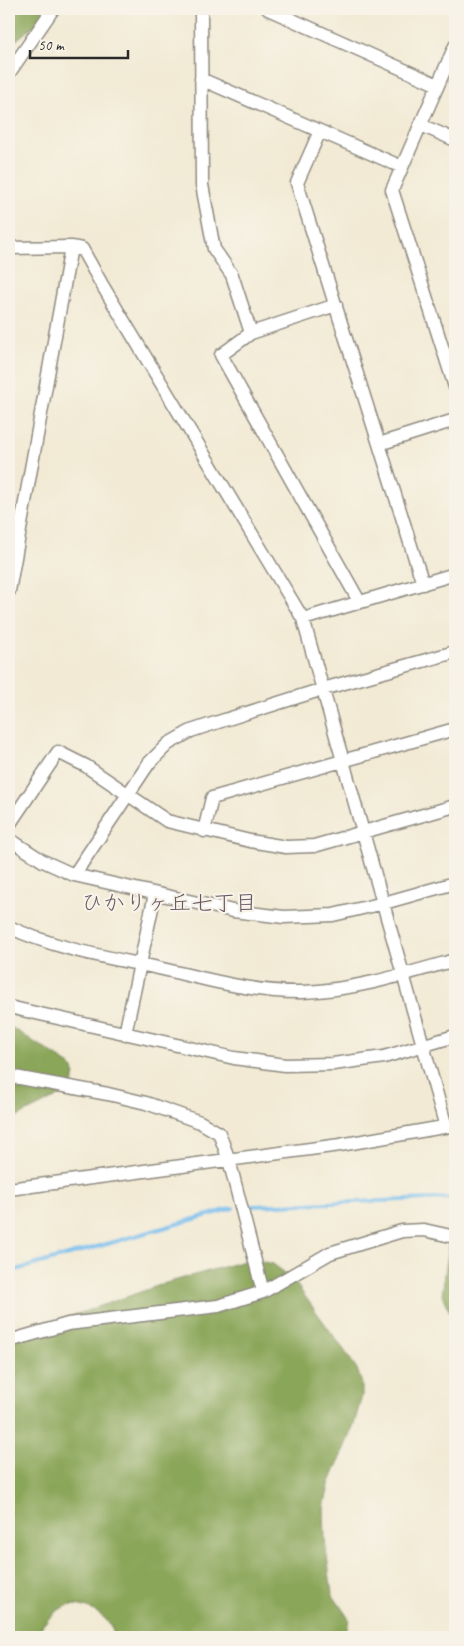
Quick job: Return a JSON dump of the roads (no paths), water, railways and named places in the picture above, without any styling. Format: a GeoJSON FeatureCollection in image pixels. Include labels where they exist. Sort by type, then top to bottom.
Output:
{"type":"FeatureCollection","features":[{"type":"Feature","properties":{"kind":"street"},"geometry":{"type":"LineString","coordinates":[[9,74],[53,9]]}},
{"type":"Feature","properties":{"kind":"street"},"geometry":{"type":"LineString","coordinates":[[201,9],[202,185],[214,249],[232,275],[250,333]]}},
{"type":"Feature","properties":{"kind":"street"},"geometry":{"type":"LineString","coordinates":[[268,9],[438,85]]}},
{"type":"Feature","properties":{"kind":"street"},"geometry":{"type":"LineString","coordinates":[[455,46],[392,190],[455,384]]}},
{"type":"Feature","properties":{"kind":"street"},"geometry":{"type":"LineString","coordinates":[[201,79],[402,167]]}},
{"type":"Feature","properties":{"kind":"street"},"geometry":{"type":"LineString","coordinates":[[421,125],[455,140]]}},
{"type":"Feature","properties":{"kind":"street"},"geometry":{"type":"LineString","coordinates":[[320,131],[297,183],[423,584]]}},
{"type":"Feature","properties":{"kind":"street"},"geometry":{"type":"LineString","coordinates":[[9,248],[72,247],[82,249],[303,619],[403,974],[451,1126],[340,1145],[9,1189]]}},
{"type":"Feature","properties":{"kind":"street"},"geometry":{"type":"LineString","coordinates":[[9,591],[72,247]]}},
{"type":"Feature","properties":{"kind":"street"},"geometry":{"type":"LineString","coordinates":[[336,306],[250,333],[221,355],[359,601]]}},
{"type":"Feature","properties":{"kind":"street"},"geometry":{"type":"LineString","coordinates":[[379,444],[455,420]]}},
{"type":"Feature","properties":{"kind":"street"},"geometry":{"type":"LineString","coordinates":[[303,619],[455,574]]}},
{"type":"Feature","properties":{"kind":"street"},"geometry":{"type":"LineString","coordinates":[[74,875],[149,763],[168,744],[191,731],[323,689],[455,652]]}},
{"type":"Feature","properties":{"kind":"street"},"geometry":{"type":"LineString","coordinates":[[204,831],[212,798],[455,729]]}},
{"type":"Feature","properties":{"kind":"street"},"geometry":{"type":"LineString","coordinates":[[9,825],[58,752],[86,766],[167,821],[204,831],[286,847],[314,846],[455,806]]}},
{"type":"Feature","properties":{"kind":"street"},"geometry":{"type":"LineString","coordinates":[[9,838],[42,861],[74,875],[233,911],[284,917],[333,915],[455,884]]}},
{"type":"Feature","properties":{"kind":"street"},"geometry":{"type":"LineString","coordinates":[[124,1034],[155,894]]}},
{"type":"Feature","properties":{"kind":"street"},"geometry":{"type":"LineString","coordinates":[[9,927],[30,937],[62,947],[253,989],[303,992],[342,988],[455,960]]}},
{"type":"Feature","properties":{"kind":"street"},"geometry":{"type":"LineString","coordinates":[[9,1007],[234,1058],[285,1065],[333,1064],[384,1057],[455,1036]]}},
{"type":"Feature","properties":{"kind":"street"},"geometry":{"type":"LineString","coordinates":[[9,1076],[108,1094],[174,1111],[200,1122],[219,1133],[229,1160],[263,1292]]}},
{"type":"Feature","properties":{"kind":"street"},"geometry":{"type":"LineString","coordinates":[[9,1341],[68,1324],[218,1306],[263,1292],[330,1254],[402,1230],[424,1230],[455,1237]]}},
{"type":"Feature","properties":{"kind":"waterway"},"geometry":{"type":"LineString","coordinates":[[252,1206],[455,1198]]}},
{"type":"Feature","properties":{"kind":"waterway"},"geometry":{"type":"LineString","coordinates":[[9,1272],[233,1208]]}},
{"type":"Feature","properties":{"kind":"district","name":"ひかりヶ丘七丁目"},"geometry":{"type":"Point","coordinates":[169,902]}}]}
